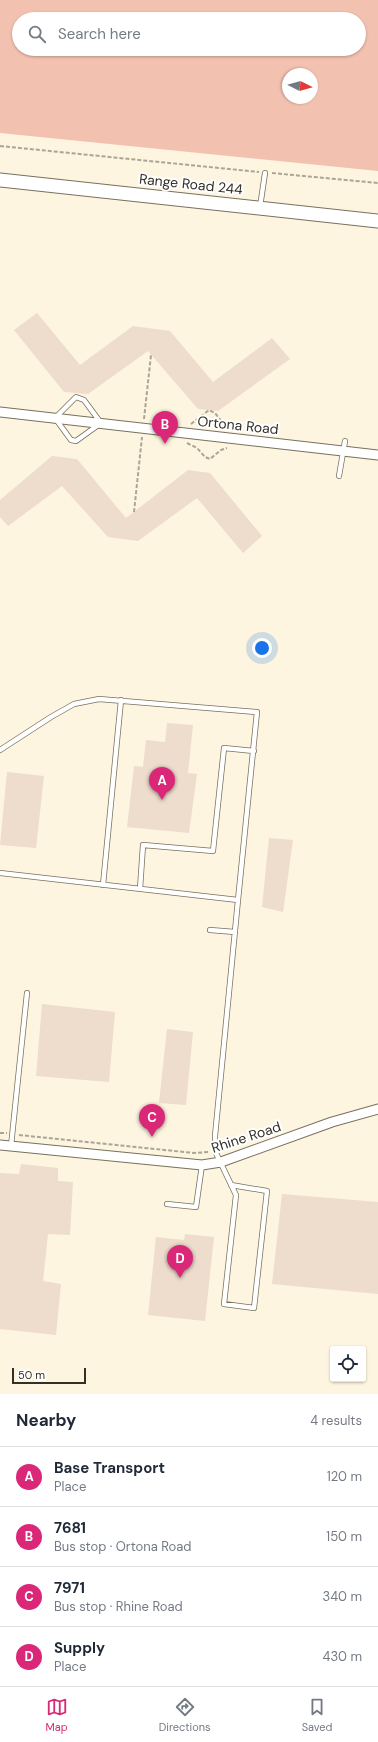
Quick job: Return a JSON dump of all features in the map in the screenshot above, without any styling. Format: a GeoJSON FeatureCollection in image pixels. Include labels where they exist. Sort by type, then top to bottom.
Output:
{"type":"FeatureCollection","features":[{"type":"Feature","properties":{"kind":"street","name":"Range Road 244"},"geometry":{"type":"LineString","coordinates":[[0,180],[378,221]]}},
{"type":"Feature","properties":{"kind":"street","name":"Ortona Road"},"geometry":{"type":"LineString","coordinates":[[0,412],[378,455]]}},
{"type":"Feature","properties":{"kind":"street","name":"Rhine Road"},"geometry":{"type":"LineString","coordinates":[[0,1145],[202,1165],[221,1162],[332,1122],[378,1108]]}},
{"type":"Feature","properties":{"kind":"lane"},"geometry":{"type":"LineString","coordinates":[[260,208],[264,173]]}},
{"type":"Feature","properties":{"kind":"lane"},"geometry":{"type":"LineString","coordinates":[[76,397],[80,397],[101,423],[76,441],[71,440],[56,418],[76,397]]}},
{"type":"Feature","properties":{"kind":"lane"},"geometry":{"type":"LineString","coordinates":[[340,476],[342,451],[345,441]]}},
{"type":"Feature","properties":{"kind":"lane"},"geometry":{"type":"LineString","coordinates":[[0,750],[51,716],[74,704],[98,699],[257,712],[234,932],[215,1136],[215,1151],[221,1162],[231,1185],[236,1195],[224,1304],[254,1308],[267,1191],[231,1185]]}},
{"type":"Feature","properties":{"kind":"lane"},"geometry":{"type":"LineString","coordinates":[[103,885],[121,700]]}},
{"type":"Feature","properties":{"kind":"lane"},"geometry":{"type":"LineString","coordinates":[[140,889],[143,845],[213,851],[224,748],[254,751]]}},
{"type":"Feature","properties":{"kind":"lane"},"geometry":{"type":"LineString","coordinates":[[0,873],[238,900]]}},
{"type":"Feature","properties":{"kind":"lane"},"geometry":{"type":"LineString","coordinates":[[210,930],[234,932]]}},
{"type":"Feature","properties":{"kind":"lane"},"geometry":{"type":"LineString","coordinates":[[12,1146],[27,992]]}},
{"type":"Feature","properties":{"kind":"lane"},"geometry":{"type":"LineString","coordinates":[[167,1204],[196,1207],[202,1165]]}},
{"type":"Feature","properties":{"kind":"path"},"geometry":{"type":"LineString","coordinates":[[0,146],[378,183]]}},
{"type":"Feature","properties":{"kind":"path"},"geometry":{"type":"LineString","coordinates":[[190,424],[209,410],[215,413],[226,427],[234,428]]}},
{"type":"Feature","properties":{"kind":"path"},"geometry":{"type":"LineString","coordinates":[[144,420],[152,420]]}},
{"type":"Feature","properties":{"kind":"path"},"geometry":{"type":"LineString","coordinates":[[134,512],[142,436]]}},
{"type":"Feature","properties":{"kind":"path"},"geometry":{"type":"LineString","coordinates":[[0,1133],[194,1153],[215,1151],[242,1144]]}},
{"type":"Feature","properties":{"kind":"shaded area"},"geometry":{"type":"Polygon","coordinates":[[[0,0],[378,0],[378,171],[0,133],[0,0]]]}},
{"type":"Feature","properties":{"kind":"building"},"geometry":{"type":"Polygon","coordinates":[[[37,313],[80,365],[133,326],[170,331],[213,382],[272,338],[290,359],[218,411],[198,409],[148,351],[88,394],[64,392],[14,330],[37,313]]]}},
{"type":"Feature","properties":{"kind":"building"},"geometry":{"type":"Polygon","coordinates":[[[52,456],[77,459],[126,518],[188,470],[210,473],[262,536],[243,553],[197,498],[138,541],[108,537],[62,486],[8,526],[0,517],[0,500],[52,456]]]}},
{"type":"Feature","properties":{"kind":"building"},"geometry":{"type":"Polygon","coordinates":[[[167,723],[193,725],[188,773],[197,774],[189,833],[127,827],[134,766],[143,767],[146,740],[165,742],[167,723]]]}},
{"type":"Feature","properties":{"kind":"building"},"geometry":{"type":"Polygon","coordinates":[[[7,772],[44,776],[36,848],[0,845],[7,772]]]}},
{"type":"Feature","properties":{"kind":"building"},"geometry":{"type":"Polygon","coordinates":[[[269,838],[293,840],[283,912],[262,907],[269,838]]]}},
{"type":"Feature","properties":{"kind":"building"},"geometry":{"type":"Polygon","coordinates":[[[42,1004],[115,1012],[109,1082],[36,1076],[42,1004]]]}},
{"type":"Feature","properties":{"kind":"building"},"geometry":{"type":"Polygon","coordinates":[[[167,1029],[193,1032],[186,1105],[159,1103],[167,1029]]]}},
{"type":"Feature","properties":{"kind":"building"},"geometry":{"type":"Polygon","coordinates":[[[21,1164],[58,1168],[58,1181],[73,1182],[70,1235],[48,1234],[43,1281],[61,1284],[56,1335],[0,1329],[0,1173],[19,1174],[21,1164]]]}},
{"type":"Feature","properties":{"kind":"building"},"geometry":{"type":"Polygon","coordinates":[[[282,1194],[378,1202],[378,1294],[272,1284],[282,1194]]]}},
{"type":"Feature","properties":{"kind":"building"},"geometry":{"type":"Polygon","coordinates":[[[185,1234],[214,1237],[205,1321],[148,1315],[156,1237],[184,1240],[185,1234]]]}},
{"type":"Feature","properties":{"kind":"place","name":"7681"},"geometry":{"type":"Point","coordinates":[165,444]}},
{"type":"Feature","properties":{"kind":"place","name":"Base Transport"},"geometry":{"type":"Point","coordinates":[162,800]}},
{"type":"Feature","properties":{"kind":"place","name":"7971"},"geometry":{"type":"Point","coordinates":[152,1137]}},
{"type":"Feature","properties":{"kind":"place","name":"Supply"},"geometry":{"type":"Point","coordinates":[180,1278]}}]}
